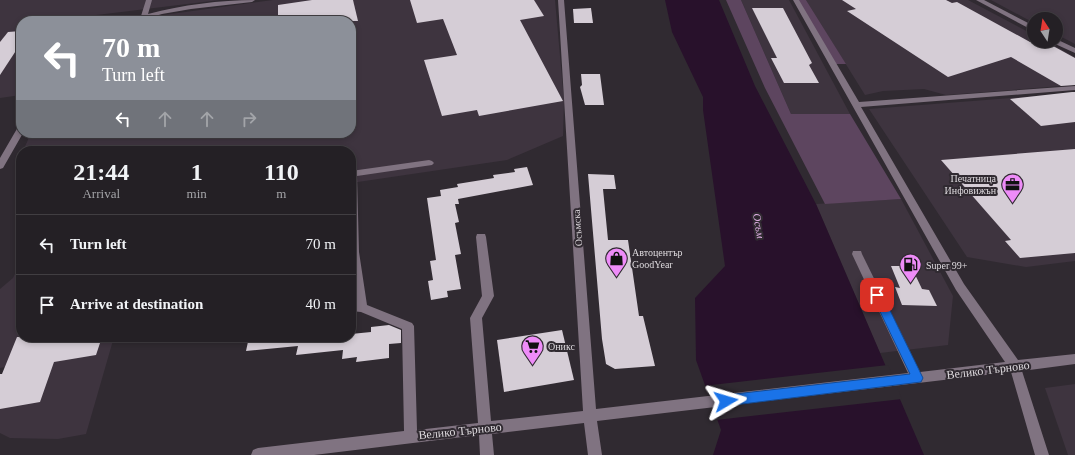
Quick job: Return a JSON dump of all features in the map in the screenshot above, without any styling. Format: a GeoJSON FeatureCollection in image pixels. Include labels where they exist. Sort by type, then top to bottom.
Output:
{"type":"FeatureCollection","features":[{"type":"Feature","properties":{"kind":"street"},"geometry":{"type":"LineString","coordinates":[[149,0],[144,16],[175,10],[252,0]]}},
{"type":"Feature","properties":{"kind":"street","name":"Осъмска"},"geometry":{"type":"LineString","coordinates":[[561,0],[590,416],[595,455]]}},
{"type":"Feature","properties":{"kind":"street"},"geometry":{"type":"LineString","coordinates":[[796,0],[858,105],[960,287],[1015,366],[1042,455]]}},
{"type":"Feature","properties":{"kind":"street"},"geometry":{"type":"LineString","coordinates":[[979,0],[1027,25]]}},
{"type":"Feature","properties":{"kind":"street"},"geometry":{"type":"LineString","coordinates":[[1063,45],[1075,51]]}},
{"type":"Feature","properties":{"kind":"street"},"geometry":{"type":"LineString","coordinates":[[858,105],[1075,88]]}},
{"type":"Feature","properties":{"kind":"street"},"geometry":{"type":"LineString","coordinates":[[0,166],[16,138]]}},
{"type":"Feature","properties":{"kind":"street"},"geometry":{"type":"LineString","coordinates":[[356,173],[429,163]]}},
{"type":"Feature","properties":{"kind":"street"},"geometry":{"type":"LineString","coordinates":[[481,237],[488,296],[476,318],[487,455]]}},
{"type":"Feature","properties":{"kind":"street"},"geometry":{"type":"LineString","coordinates":[[857,254],[917,378]]}},
{"type":"Feature","properties":{"kind":"street"},"geometry":{"type":"LineString","coordinates":[[356,307],[408,326],[411,436]]}},
{"type":"Feature","properties":{"kind":"street","name":"Велико Търново"},"geometry":{"type":"LineString","coordinates":[[258,455],[318,451],[411,436],[663,408],[1075,359]]}},
{"type":"Feature","properties":{"kind":"shaded area"},"geometry":{"type":"Polygon","coordinates":[[[0,0],[220,0],[88,16],[16,16],[16,96],[0,98],[0,0]]]}},
{"type":"Feature","properties":{"kind":"shaded area"},"geometry":{"type":"Polygon","coordinates":[[[273,0],[555,0],[564,101],[563,136],[507,160],[356,182],[356,146],[25,146],[29,138],[356,138],[356,16],[156,16],[273,0]]]}},
{"type":"Feature","properties":{"kind":"shaded area"},"geometry":{"type":"Polygon","coordinates":[[[726,0],[741,0],[791,114],[850,114],[901,199],[825,204],[765,88],[726,0]]]}},
{"type":"Feature","properties":{"kind":"shaded area"},"geometry":{"type":"Polygon","coordinates":[[[741,0],[789,0],[850,114],[791,114],[741,0]]]}},
{"type":"Feature","properties":{"kind":"shaded area"},"geometry":{"type":"Polygon","coordinates":[[[796,0],[806,0],[846,64],[833,64],[796,0]]]}},
{"type":"Feature","properties":{"kind":"shaded area"},"geometry":{"type":"Polygon","coordinates":[[[806,0],[968,0],[1027,31],[1027,48],[1059,48],[1075,57],[1075,85],[946,95],[924,89],[883,91],[865,95],[806,0]]]}},
{"type":"Feature","properties":{"kind":"shaded area"},"geometry":{"type":"Polygon","coordinates":[[[991,0],[1075,0],[1075,44],[1063,38],[1063,12],[1027,12],[1027,19],[991,0]]]}},
{"type":"Feature","properties":{"kind":"shaded area"},"geometry":{"type":"Polygon","coordinates":[[[1075,93],[1075,261],[1026,267],[967,257],[869,109],[1075,93]]]}},
{"type":"Feature","properties":{"kind":"shaded area"},"geometry":{"type":"Polygon","coordinates":[[[901,199],[953,296],[948,345],[880,353],[816,204],[901,199]]]}},
{"type":"Feature","properties":{"kind":"shaded area"},"geometry":{"type":"Polygon","coordinates":[[[16,272],[16,342],[113,342],[86,434],[58,439],[10,438],[0,433],[0,378],[5,367],[0,368],[0,289],[13,278],[16,272]]]}},
{"type":"Feature","properties":{"kind":"shaded area"},"geometry":{"type":"Polygon","coordinates":[[[1075,384],[1075,455],[1068,455],[1045,388],[1075,384]]]}},
{"type":"Feature","properties":{"kind":"water","name":"Осъм"},"geometry":{"type":"Polygon","coordinates":[[[665,0],[719,0],[755,86],[816,204],[924,455],[713,455],[721,430],[696,360],[695,298],[725,266],[703,110],[703,97],[672,32],[665,0]]]}},
{"type":"Feature","properties":{"kind":"pier"},"geometry":{"type":"Polygon","coordinates":[[[888,365],[902,399],[716,420],[703,386],[888,365]]]}},
{"type":"Feature","properties":{"kind":"building"},"geometry":{"type":"Polygon","coordinates":[[[312,0],[353,0],[358,21],[356,21],[356,16],[278,16],[278,5],[312,0]]]}},
{"type":"Feature","properties":{"kind":"building"},"geometry":{"type":"Polygon","coordinates":[[[410,0],[534,0],[544,16],[520,20],[563,101],[479,116],[477,110],[442,116],[424,60],[457,55],[443,19],[417,23],[410,0]]]}},
{"type":"Feature","properties":{"kind":"building"},"geometry":{"type":"Polygon","coordinates":[[[842,0],[946,0],[952,3],[957,2],[1027,40],[1027,48],[1057,48],[1075,58],[1075,85],[1061,86],[1011,57],[948,77],[847,11],[856,9],[842,0]]]}},
{"type":"Feature","properties":{"kind":"building"},"geometry":{"type":"Polygon","coordinates":[[[591,8],[593,23],[574,23],[573,9],[591,8]]]}},
{"type":"Feature","properties":{"kind":"building"},"geometry":{"type":"Polygon","coordinates":[[[752,8],[783,8],[812,63],[809,65],[819,83],[784,83],[771,58],[777,58],[752,8]]]}},
{"type":"Feature","properties":{"kind":"building"},"geometry":{"type":"Polygon","coordinates":[[[16,31],[16,51],[0,75],[0,42],[8,32],[16,31]]]}},
{"type":"Feature","properties":{"kind":"building"},"geometry":{"type":"Polygon","coordinates":[[[581,74],[600,74],[604,105],[585,105],[580,87],[582,85],[581,74]]]}},
{"type":"Feature","properties":{"kind":"building"},"geometry":{"type":"Polygon","coordinates":[[[1075,92],[1075,122],[1041,126],[1010,99],[1075,92]]]}},
{"type":"Feature","properties":{"kind":"building"},"geometry":{"type":"Polygon","coordinates":[[[1075,149],[1075,253],[1020,258],[1005,241],[1011,240],[941,160],[1075,149]]]}},
{"type":"Feature","properties":{"kind":"building"},"geometry":{"type":"Polygon","coordinates":[[[527,167],[533,185],[458,199],[459,204],[455,204],[459,222],[455,223],[461,254],[455,255],[461,289],[447,291],[448,297],[431,300],[428,281],[433,280],[430,261],[436,260],[427,198],[441,196],[440,190],[458,187],[457,184],[494,178],[493,175],[515,172],[514,169],[527,167]]]}},
{"type":"Feature","properties":{"kind":"building"},"geometry":{"type":"Polygon","coordinates":[[[588,174],[614,175],[616,189],[603,189],[608,240],[628,240],[639,316],[643,316],[655,366],[615,369],[606,364],[602,339],[588,174]]]}},
{"type":"Feature","properties":{"kind":"building"},"geometry":{"type":"Polygon","coordinates":[[[891,266],[911,266],[922,289],[929,290],[937,306],[902,305],[895,287],[900,288],[891,266]]]}},
{"type":"Feature","properties":{"kind":"building"},"geometry":{"type":"Polygon","coordinates":[[[389,325],[401,330],[401,343],[389,344],[389,358],[356,362],[357,357],[342,359],[343,350],[296,355],[298,346],[246,351],[248,342],[356,342],[356,334],[371,332],[371,327],[389,325]]]}},
{"type":"Feature","properties":{"kind":"building"},"geometry":{"type":"Polygon","coordinates":[[[562,330],[574,380],[504,392],[497,340],[562,330]]]}},
{"type":"Feature","properties":{"kind":"building"},"geometry":{"type":"Polygon","coordinates":[[[16,339],[16,342],[100,342],[96,355],[54,362],[40,402],[0,409],[0,374],[2,374],[16,339]]]}},
{"type":"Feature","properties":{"kind":"place","name":"Печатница Инфовижън"},"geometry":{"type":"Point","coordinates":[1012,204]}},
{"type":"Feature","properties":{"kind":"place","name":"Автоцентър GoodYear"},"geometry":{"type":"Point","coordinates":[616,278]}},
{"type":"Feature","properties":{"kind":"place","name":"Super 99+"},"geometry":{"type":"Point","coordinates":[910,284]}},
{"type":"Feature","properties":{"kind":"place","name":"Оникс"},"geometry":{"type":"Point","coordinates":[533,366]}},
{"type":"Feature","properties":{"kind":"route"},"geometry":{"type":"LineString","coordinates":[[726,401],[917,378],[877,295]]}}]}
